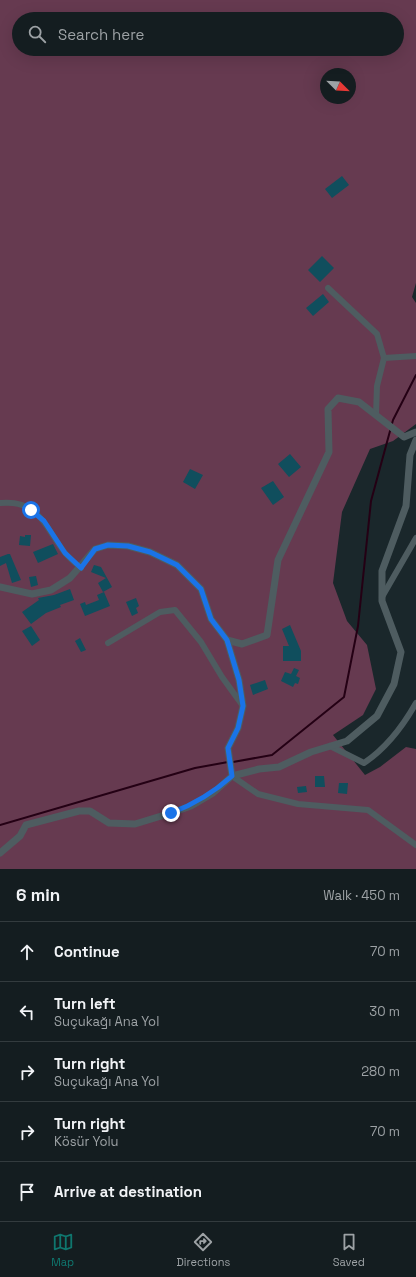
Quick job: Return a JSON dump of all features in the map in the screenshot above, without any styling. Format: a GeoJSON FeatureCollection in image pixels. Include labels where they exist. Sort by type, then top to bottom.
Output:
{"type":"FeatureCollection","features":[{"type":"Feature","properties":{"kind":"street"},"geometry":{"type":"LineString","coordinates":[[328,288],[377,334],[384,358],[377,386],[376,415]]}},
{"type":"Feature","properties":{"kind":"street"},"geometry":{"type":"LineString","coordinates":[[384,358],[416,356]]}},
{"type":"Feature","properties":{"kind":"street"},"geometry":{"type":"LineString","coordinates":[[227,640],[242,644],[267,635],[278,560],[329,452],[328,409],[338,398],[359,402],[404,437],[416,432]]}},
{"type":"Feature","properties":{"kind":"street"},"geometry":{"type":"LineString","coordinates":[[0,854],[20,836],[26,825],[79,811],[90,811],[109,823],[135,824],[191,806],[212,793],[232,776],[259,769],[279,767],[311,752],[347,741],[377,716],[394,684],[401,652],[382,597],[382,571],[406,506],[410,455],[416,440]]}},
{"type":"Feature","properties":{"kind":"street"},"geometry":{"type":"LineString","coordinates":[[0,503],[11,502],[20,504],[44,521],[65,553],[81,568]]}},
{"type":"Feature","properties":{"kind":"street"},"geometry":{"type":"LineString","coordinates":[[382,597],[416,538]]}},
{"type":"Feature","properties":{"kind":"street"},"geometry":{"type":"LineString","coordinates":[[0,587],[32,594],[51,590],[70,578],[81,568],[95,549],[108,545],[128,546],[150,552],[177,565],[201,589],[211,619],[227,640],[239,680],[243,706],[238,728],[228,748],[232,776],[258,794],[298,804],[368,810],[416,845]]}},
{"type":"Feature","properties":{"kind":"street"},"geometry":{"type":"LineString","coordinates":[[108,643],[160,612],[176,610],[201,642],[222,677],[243,706]]}},
{"type":"Feature","properties":{"kind":"street"},"geometry":{"type":"LineString","coordinates":[[330,746],[364,763],[378,753],[411,712],[416,703]]}},
{"type":"Feature","properties":{"kind":"shaded area"},"geometry":{"type":"Polygon","coordinates":[[[0,0],[416,0],[416,283],[412,297],[416,303],[416,424],[393,441],[370,449],[342,512],[333,583],[347,621],[367,645],[376,689],[363,715],[333,735],[365,775],[380,767],[406,747],[416,749],[416,869],[0,869],[0,0]]]}},
{"type":"Feature","properties":{"kind":"building"},"geometry":{"type":"Polygon","coordinates":[[[342,176],[349,185],[332,198],[325,189],[342,176]]]}},
{"type":"Feature","properties":{"kind":"building"},"geometry":{"type":"Polygon","coordinates":[[[322,256],[334,268],[320,282],[308,270],[322,256]]]}},
{"type":"Feature","properties":{"kind":"building"},"geometry":{"type":"Polygon","coordinates":[[[323,294],[329,302],[313,316],[306,308],[323,294]]]}},
{"type":"Feature","properties":{"kind":"building"},"geometry":{"type":"Polygon","coordinates":[[[290,454],[301,467],[289,477],[278,464],[290,454]]]}},
{"type":"Feature","properties":{"kind":"building"},"geometry":{"type":"Polygon","coordinates":[[[190,469],[203,475],[195,489],[183,482],[190,469]]]}},
{"type":"Feature","properties":{"kind":"building"},"geometry":{"type":"Polygon","coordinates":[[[273,481],[284,497],[273,505],[261,488],[273,481]]]}},
{"type":"Feature","properties":{"kind":"building"},"geometry":{"type":"Polygon","coordinates":[[[25,535],[31,535],[30,546],[19,545],[20,536],[25,537],[25,535]]]}},
{"type":"Feature","properties":{"kind":"building"},"geometry":{"type":"Polygon","coordinates":[[[53,544],[58,554],[38,563],[33,552],[53,544]]]}},
{"type":"Feature","properties":{"kind":"building"},"geometry":{"type":"Polygon","coordinates":[[[10,554],[21,580],[12,583],[6,563],[0,566],[0,557],[10,554]]]}},
{"type":"Feature","properties":{"kind":"building"},"geometry":{"type":"Polygon","coordinates":[[[94,565],[101,567],[112,587],[103,592],[98,583],[106,578],[91,572],[94,565]]]}},
{"type":"Feature","properties":{"kind":"building"},"geometry":{"type":"Polygon","coordinates":[[[36,576],[38,585],[31,587],[29,577],[36,576]]]}},
{"type":"Feature","properties":{"kind":"building"},"geometry":{"type":"Polygon","coordinates":[[[70,589],[74,600],[60,605],[61,607],[46,613],[31,624],[22,612],[39,600],[38,598],[54,595],[70,589]]]}},
{"type":"Feature","properties":{"kind":"building"},"geometry":{"type":"Polygon","coordinates":[[[104,592],[110,606],[85,616],[80,604],[85,602],[86,605],[99,600],[97,595],[104,592]]]}},
{"type":"Feature","properties":{"kind":"building"},"geometry":{"type":"Polygon","coordinates":[[[136,598],[139,606],[136,608],[138,613],[132,616],[126,602],[136,598]]]}},
{"type":"Feature","properties":{"kind":"building"},"geometry":{"type":"Polygon","coordinates":[[[290,625],[301,651],[301,661],[283,661],[283,646],[289,646],[282,629],[290,625]]]}},
{"type":"Feature","properties":{"kind":"building"},"geometry":{"type":"Polygon","coordinates":[[[31,626],[40,640],[32,646],[22,631],[31,626]]]}},
{"type":"Feature","properties":{"kind":"building"},"geometry":{"type":"Polygon","coordinates":[[[80,638],[86,650],[81,652],[75,641],[80,638]]]}},
{"type":"Feature","properties":{"kind":"building"},"geometry":{"type":"Polygon","coordinates":[[[294,668],[299,670],[296,676],[300,678],[298,684],[295,683],[293,687],[281,681],[285,672],[291,674],[294,668]]]}},
{"type":"Feature","properties":{"kind":"building"},"geometry":{"type":"Polygon","coordinates":[[[265,680],[268,689],[253,695],[250,685],[265,680]]]}},
{"type":"Feature","properties":{"kind":"building"},"geometry":{"type":"Polygon","coordinates":[[[315,776],[324,776],[325,787],[315,787],[315,776]]]}},
{"type":"Feature","properties":{"kind":"building"},"geometry":{"type":"Polygon","coordinates":[[[339,783],[348,783],[347,794],[338,793],[339,783]]]}},
{"type":"Feature","properties":{"kind":"building"},"geometry":{"type":"Polygon","coordinates":[[[306,786],[307,792],[298,793],[297,787],[306,786]]]}},
{"type":"Feature","properties":{"kind":"waterway"},"geometry":{"type":"LineString","coordinates":[[233,762],[272,755],[344,697],[358,626],[371,501],[393,420],[416,375]]}},
{"type":"Feature","properties":{"kind":"waterway"},"geometry":{"type":"LineString","coordinates":[[0,825],[195,768],[228,762]]}},
{"type":"Feature","properties":{"kind":"route"},"geometry":{"type":"LineString","coordinates":[[31,510],[44,521],[65,553],[81,568],[95,549],[108,545],[128,546],[150,552],[177,565],[201,589],[211,619],[227,640],[239,680],[243,706],[238,728],[228,748],[232,776],[212,793],[191,806],[171,813]]}}]}
